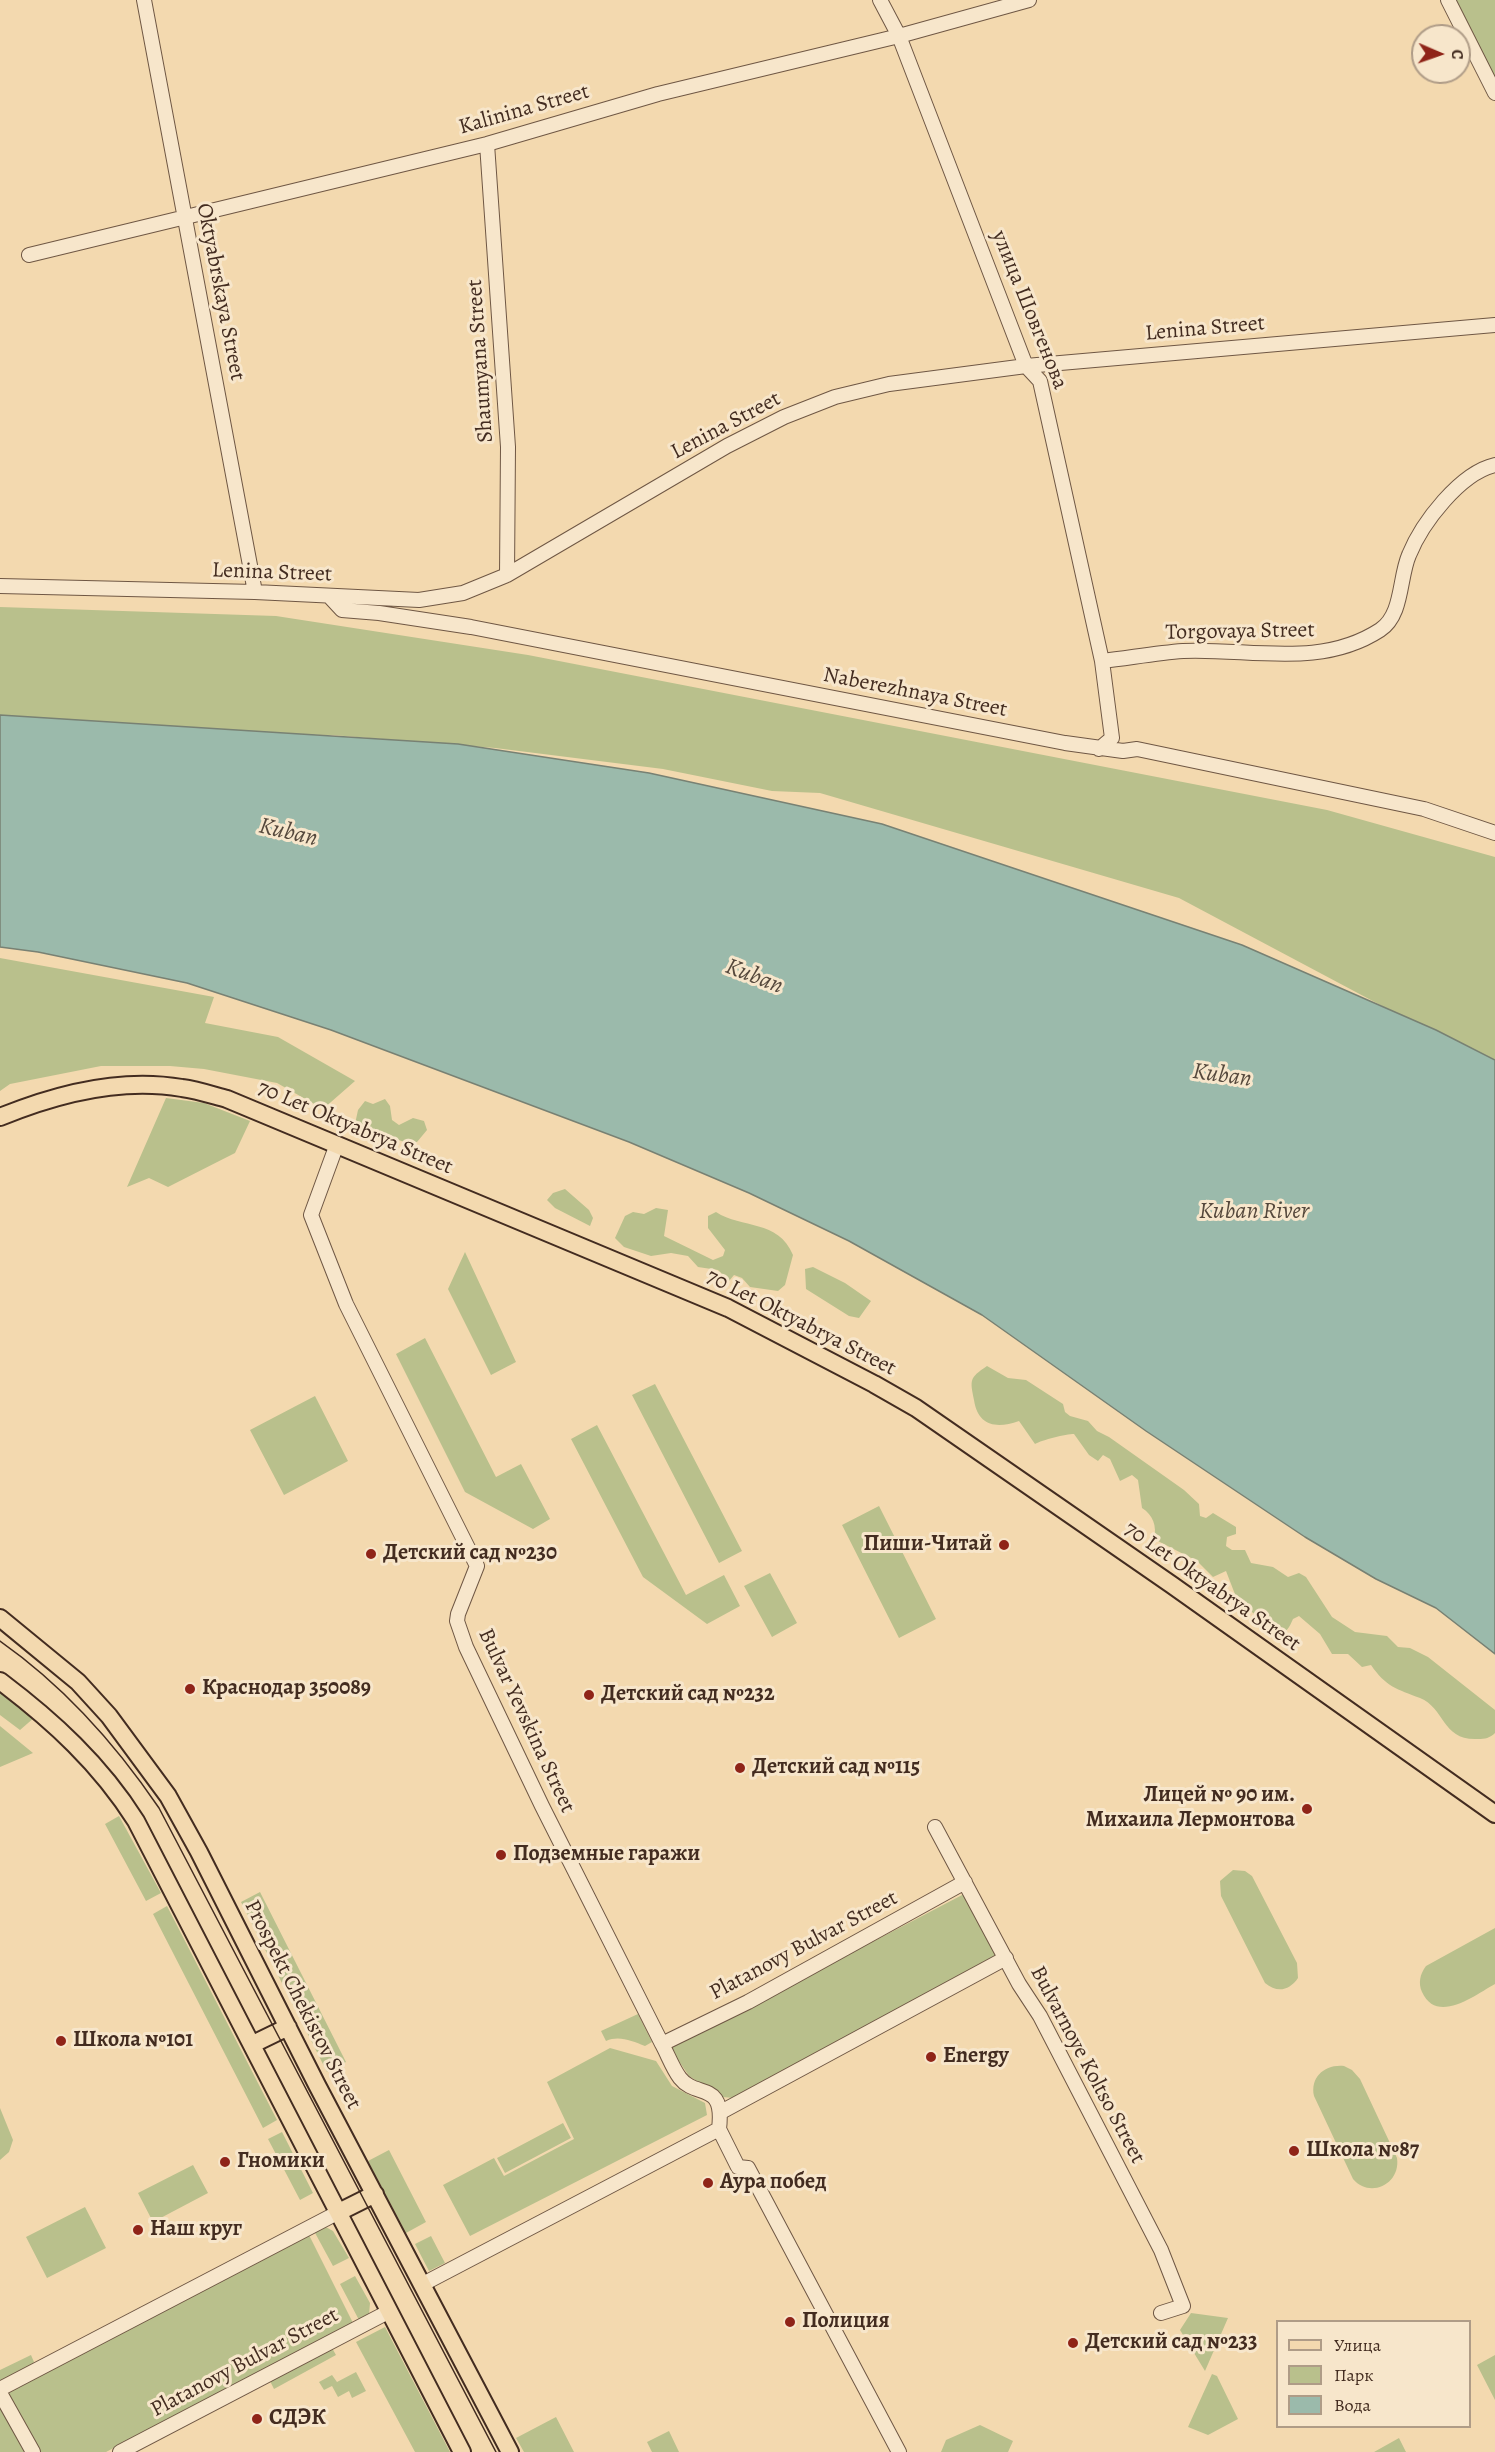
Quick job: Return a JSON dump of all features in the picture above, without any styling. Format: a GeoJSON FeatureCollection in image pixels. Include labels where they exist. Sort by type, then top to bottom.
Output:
{"type":"FeatureCollection","features":[{"type":"Feature","properties":{"kind":"main road","name":"70 Let Oktyabrya Street"},"geometry":{"type":"LineString","coordinates":[[0,1117],[75,1092],[107,1087],[182,1088],[227,1099],[728,1308],[811,1349],[916,1408],[1172,1585],[1495,1814]]}},
{"type":"Feature","properties":{"kind":"main road","name":"Prospekt Chekistov Street"},"geometry":{"type":"LineString","coordinates":[[0,1618],[78,1682],[109,1716],[143,1760],[182,1819],[510,2452]]}},
{"type":"Feature","properties":{"kind":"main road"},"geometry":{"type":"LineString","coordinates":[[0,1681],[46,1716],[68,1737],[124,1802],[253,2044],[388,2312],[462,2452]]}},
{"type":"Feature","properties":{"kind":"main road"},"geometry":{"type":"LineString","coordinates":[[253,2044],[288,2027]]}},
{"type":"Feature","properties":{"kind":"main road"},"geometry":{"type":"LineString","coordinates":[[339,2212],[375,2194]]}},
{"type":"Feature","properties":{"kind":"street","name":"Oktyabrskaya Street"},"geometry":{"type":"LineString","coordinates":[[144,0],[255,592]]}},
{"type":"Feature","properties":{"kind":"street","name":"улица Шовгенова"},"geometry":{"type":"LineString","coordinates":[[880,0],[899,36],[1026,366],[1040,381],[1102,661],[1112,738]]}},
{"type":"Feature","properties":{"kind":"street","name":"Kalinina Street"},"geometry":{"type":"LineString","coordinates":[[29,255],[486,144],[658,94],[899,36],[997,4],[1029,0]]}},
{"type":"Feature","properties":{"kind":"street"},"geometry":{"type":"LineString","coordinates":[[1448,0],[1495,93]]}},
{"type":"Feature","properties":{"kind":"street","name":"Shaumyana Street"},"geometry":{"type":"LineString","coordinates":[[486,144],[508,447],[507,575]]}},
{"type":"Feature","properties":{"kind":"street","name":"Lenina Street"},"geometry":{"type":"LineString","coordinates":[[0,586],[255,592],[419,600],[463,593],[507,575],[727,446],[784,417],[835,397],[889,384],[1026,366],[1495,325]]}},
{"type":"Feature","properties":{"kind":"street","name":"Torgovaya Street"},"geometry":{"type":"LineString","coordinates":[[1102,661],[1184,651],[1306,655],[1342,650],[1382,629],[1393,615],[1409,555],[1444,498],[1463,481],[1495,465]]}},
{"type":"Feature","properties":{"kind":"street","name":"Naberezhnaya Street"},"geometry":{"type":"LineString","coordinates":[[329,596],[342,610],[379,613],[471,627],[1099,749],[1123,751],[1137,749],[1424,809],[1495,833]]}},
{"type":"Feature","properties":{"kind":"street"},"geometry":{"type":"LineString","coordinates":[[1099,749],[1112,738],[1137,749]]}},
{"type":"Feature","properties":{"kind":"street","name":"Bulvar Yevskina Street"},"geometry":{"type":"LineString","coordinates":[[337,1144],[311,1215],[346,1304],[477,1566],[457,1621],[466,1647],[547,1816],[681,2080],[711,2093],[721,2112]]}},
{"type":"Feature","properties":{"kind":"street","name":"Bulvarnoye Koltso Street"},"geometry":{"type":"LineString","coordinates":[[935,1827],[1019,1984],[1040,2016],[1161,2250],[1183,2306],[1161,2313]]}},
{"type":"Feature","properties":{"kind":"street","name":"Platanovy Bulvar Street"},"geometry":{"type":"LineString","coordinates":[[662,2044],[748,2002],[965,1882]]}},
{"type":"Feature","properties":{"kind":"street"},"geometry":{"type":"LineString","coordinates":[[899,2452],[748,2168],[738,2167],[719,2129],[721,2112],[1006,1958]]}},
{"type":"Feature","properties":{"kind":"street"},"geometry":{"type":"LineString","coordinates":[[423,2284],[719,2129]]}},
{"type":"Feature","properties":{"kind":"street"},"geometry":{"type":"LineString","coordinates":[[33,2452],[0,2391],[339,2212]]}},
{"type":"Feature","properties":{"kind":"street","name":"Platanovy Bulvar Street"},"geometry":{"type":"LineString","coordinates":[[120,2452],[388,2312]]}},
{"type":"Feature","properties":{"kind":"green space"},"geometry":{"type":"Polygon","coordinates":[[[1452,0],[1495,0],[1495,84],[1471,37],[1471,24],[1464,24],[1452,0]]]}},
{"type":"Feature","properties":{"kind":"green space"},"geometry":{"type":"Polygon","coordinates":[[[0,607],[276,616],[528,655],[1327,810],[1495,857],[1495,1066],[1179,898],[820,793],[772,791],[663,769],[495,748],[332,735],[229,734],[0,717],[0,607]]]}},
{"type":"Feature","properties":{"kind":"green space"},"geometry":{"type":"Polygon","coordinates":[[[0,958],[214,997],[205,1023],[278,1037],[355,1081],[323,1109],[277,1083],[204,1069],[170,1066],[101,1066],[10,1084],[0,1091],[0,958]]]}},
{"type":"Feature","properties":{"kind":"green space"},"geometry":{"type":"Polygon","coordinates":[[[166,1098],[204,1103],[250,1121],[235,1153],[168,1187],[149,1178],[127,1187],[166,1098]]]}},
{"type":"Feature","properties":{"kind":"green space"},"geometry":{"type":"Polygon","coordinates":[[[385,1099],[390,1106],[392,1120],[399,1125],[413,1118],[424,1121],[427,1130],[417,1142],[407,1143],[355,1124],[358,1110],[365,1101],[373,1104],[385,1099]]]}},
{"type":"Feature","properties":{"kind":"green space"},"geometry":{"type":"Polygon","coordinates":[[[565,1189],[589,1210],[593,1218],[590,1226],[555,1208],[547,1200],[553,1193],[565,1189]]]}},
{"type":"Feature","properties":{"kind":"green space"},"geometry":{"type":"Polygon","coordinates":[[[656,1208],[668,1210],[664,1236],[713,1260],[723,1256],[725,1250],[708,1228],[708,1216],[716,1212],[737,1221],[759,1226],[778,1235],[793,1255],[785,1285],[778,1291],[750,1287],[742,1278],[734,1275],[729,1281],[718,1270],[698,1267],[688,1256],[671,1253],[651,1256],[624,1247],[615,1238],[625,1216],[633,1212],[644,1214],[656,1208]]]}},
{"type":"Feature","properties":{"kind":"green space"},"geometry":{"type":"Polygon","coordinates":[[[465,1252],[516,1362],[491,1375],[448,1289],[465,1252]]]}},
{"type":"Feature","properties":{"kind":"green space"},"geometry":{"type":"Polygon","coordinates":[[[813,1267],[845,1283],[871,1301],[859,1318],[849,1316],[806,1289],[805,1269],[813,1267]]]}},
{"type":"Feature","properties":{"kind":"green space"},"geometry":{"type":"Polygon","coordinates":[[[425,1338],[496,1477],[521,1464],[550,1519],[533,1529],[465,1492],[396,1354],[425,1338]]]}},
{"type":"Feature","properties":{"kind":"green space"},"geometry":{"type":"Polygon","coordinates":[[[987,1366],[1008,1378],[1026,1380],[1063,1404],[1065,1412],[1070,1416],[1088,1421],[1097,1431],[1184,1490],[1199,1504],[1200,1516],[1206,1518],[1213,1513],[1236,1527],[1236,1534],[1227,1537],[1226,1546],[1232,1550],[1245,1550],[1251,1563],[1273,1567],[1288,1577],[1299,1573],[1306,1577],[1332,1617],[1355,1632],[1387,1636],[1398,1647],[1410,1648],[1428,1657],[1495,1710],[1495,1733],[1481,1739],[1457,1735],[1450,1730],[1428,1703],[1392,1686],[1371,1665],[1362,1667],[1348,1654],[1332,1654],[1320,1634],[1299,1616],[1293,1619],[1284,1632],[1274,1634],[1267,1623],[1238,1602],[1226,1571],[1213,1577],[1197,1561],[1154,1539],[1153,1521],[1142,1508],[1138,1480],[1132,1475],[1120,1481],[1110,1459],[1103,1455],[1098,1461],[1089,1455],[1074,1434],[1035,1444],[1019,1421],[996,1425],[984,1420],[976,1409],[972,1380],[987,1366]]]}},
{"type":"Feature","properties":{"kind":"green space"},"geometry":{"type":"Polygon","coordinates":[[[655,1384],[742,1551],[719,1563],[632,1395],[655,1384]]]}},
{"type":"Feature","properties":{"kind":"green space"},"geometry":{"type":"Polygon","coordinates":[[[315,1396],[348,1461],[284,1495],[250,1430],[315,1396]]]}},
{"type":"Feature","properties":{"kind":"green space"},"geometry":{"type":"Polygon","coordinates":[[[597,1425],[686,1595],[724,1575],[740,1606],[707,1624],[643,1577],[571,1439],[597,1425]]]}},
{"type":"Feature","properties":{"kind":"green space"},"geometry":{"type":"Polygon","coordinates":[[[879,1506],[936,1619],[899,1638],[842,1525],[879,1506]]]}},
{"type":"Feature","properties":{"kind":"green space"},"geometry":{"type":"Polygon","coordinates":[[[770,1573],[797,1623],[772,1637],[744,1586],[770,1573]]]}},
{"type":"Feature","properties":{"kind":"green space"},"geometry":{"type":"Polygon","coordinates":[[[0,1691],[35,1717],[20,1730],[0,1715],[0,1691]]]}},
{"type":"Feature","properties":{"kind":"green space"},"geometry":{"type":"Polygon","coordinates":[[[0,1726],[33,1753],[0,1767],[0,1726]]]}},
{"type":"Feature","properties":{"kind":"green space"},"geometry":{"type":"Polygon","coordinates":[[[119,1816],[161,1893],[146,1901],[105,1824],[119,1816]]]}},
{"type":"Feature","properties":{"kind":"green space"},"geometry":{"type":"Polygon","coordinates":[[[1233,1870],[1245,1871],[1252,1876],[1297,1963],[1298,1978],[1287,1988],[1278,1989],[1265,1983],[1221,1896],[1220,1881],[1233,1870]]]}},
{"type":"Feature","properties":{"kind":"green space"},"geometry":{"type":"Polygon","coordinates":[[[260,1892],[346,2062],[327,2072],[241,1902],[260,1892]]]}},
{"type":"Feature","properties":{"kind":"green space"},"geometry":{"type":"Polygon","coordinates":[[[964,1894],[998,1956],[734,2098],[722,2097],[689,2076],[670,2048],[964,1894]]]}},
{"type":"Feature","properties":{"kind":"green space"},"geometry":{"type":"Polygon","coordinates":[[[167,1906],[277,2120],[263,2128],[153,1914],[167,1906]]]}},
{"type":"Feature","properties":{"kind":"green space"},"geometry":{"type":"Polygon","coordinates":[[[1495,1928],[1495,1984],[1457,2005],[1446,2007],[1429,2002],[1420,1985],[1421,1975],[1426,1966],[1495,1928]]]}},
{"type":"Feature","properties":{"kind":"green space"},"geometry":{"type":"Polygon","coordinates":[[[638,2014],[652,2042],[645,2046],[621,2039],[606,2041],[601,2031],[638,2014]]]}},
{"type":"Feature","properties":{"kind":"green space"},"geometry":{"type":"Polygon","coordinates":[[[610,2048],[656,2061],[672,2086],[705,2103],[707,2115],[470,2236],[443,2185],[494,2158],[504,2176],[574,2139],[547,2082],[610,2048]]]}},
{"type":"Feature","properties":{"kind":"green space"},"geometry":{"type":"Polygon","coordinates":[[[1344,2066],[1352,2070],[1360,2079],[1397,2158],[1394,2175],[1383,2186],[1368,2188],[1353,2179],[1314,2096],[1314,2083],[1320,2073],[1331,2067],[1344,2066]]]}},
{"type":"Feature","properties":{"kind":"green space"},"geometry":{"type":"Polygon","coordinates":[[[0,2108],[13,2140],[9,2152],[0,2160],[0,2108]]]}},
{"type":"Feature","properties":{"kind":"green space"},"geometry":{"type":"Polygon","coordinates":[[[563,2123],[571,2138],[505,2173],[497,2158],[563,2123]]]}},
{"type":"Feature","properties":{"kind":"green space"},"geometry":{"type":"Polygon","coordinates":[[[282,2132],[313,2193],[300,2200],[268,2139],[282,2132]]]}},
{"type":"Feature","properties":{"kind":"green space"},"geometry":{"type":"Polygon","coordinates":[[[389,2150],[426,2222],[406,2233],[368,2161],[389,2150]]]}},
{"type":"Feature","properties":{"kind":"green space"},"geometry":{"type":"Polygon","coordinates":[[[193,2165],[208,2193],[153,2222],[138,2193],[193,2165]]]}},
{"type":"Feature","properties":{"kind":"green space"},"geometry":{"type":"Polygon","coordinates":[[[85,2207],[106,2248],[47,2278],[26,2237],[85,2207]]]}},
{"type":"Feature","properties":{"kind":"green space"},"geometry":{"type":"Polygon","coordinates":[[[324,2226],[333,2231],[349,2258],[333,2266],[314,2231],[324,2226]]]}},
{"type":"Feature","properties":{"kind":"green space"},"geometry":{"type":"Polygon","coordinates":[[[308,2233],[353,2323],[106,2452],[0,2452],[0,2395],[308,2233]]]}},
{"type":"Feature","properties":{"kind":"green space"},"geometry":{"type":"Polygon","coordinates":[[[431,2236],[445,2263],[429,2271],[415,2244],[431,2236]]]}},
{"type":"Feature","properties":{"kind":"green space"},"geometry":{"type":"Polygon","coordinates":[[[355,2276],[370,2303],[369,2315],[359,2320],[340,2284],[355,2276]]]}},
{"type":"Feature","properties":{"kind":"green space"},"geometry":{"type":"Polygon","coordinates":[[[1191,2313],[1228,2318],[1205,2371],[1180,2330],[1191,2313]]]}},
{"type":"Feature","properties":{"kind":"green space"},"geometry":{"type":"Polygon","coordinates":[[[385,2327],[450,2452],[415,2452],[356,2342],[385,2327]]]}},
{"type":"Feature","properties":{"kind":"green space"},"geometry":{"type":"Polygon","coordinates":[[[332,2348],[336,2355],[274,2389],[270,2381],[332,2348]]]}},
{"type":"Feature","properties":{"kind":"green space"},"geometry":{"type":"Polygon","coordinates":[[[31,2355],[34,2362],[31,2368],[0,2384],[0,2370],[31,2355]]]}},
{"type":"Feature","properties":{"kind":"green space"},"geometry":{"type":"Polygon","coordinates":[[[1495,2355],[1495,2400],[1477,2365],[1495,2355]]]}},
{"type":"Feature","properties":{"kind":"green space"},"geometry":{"type":"Polygon","coordinates":[[[356,2372],[366,2391],[352,2398],[349,2391],[338,2397],[332,2386],[324,2390],[319,2382],[332,2375],[337,2382],[356,2372]]]}},
{"type":"Feature","properties":{"kind":"green space"},"geometry":{"type":"Polygon","coordinates":[[[1212,2374],[1217,2376],[1238,2419],[1208,2435],[1188,2427],[1212,2374]]]}},
{"type":"Feature","properties":{"kind":"green space"},"geometry":{"type":"Polygon","coordinates":[[[556,2417],[574,2452],[524,2452],[516,2438],[556,2417]]]}},
{"type":"Feature","properties":{"kind":"green space"},"geometry":{"type":"Polygon","coordinates":[[[980,2425],[1013,2441],[1008,2452],[941,2452],[946,2440],[980,2425]]]}},
{"type":"Feature","properties":{"kind":"green space"},"geometry":{"type":"Polygon","coordinates":[[[669,2431],[679,2452],[652,2452],[647,2442],[669,2431]]]}},
{"type":"Feature","properties":{"kind":"green space"},"geometry":{"type":"Polygon","coordinates":[[[1399,2438],[1406,2452],[1374,2452],[1399,2438]]]}},
{"type":"Feature","properties":{"kind":"water","name":"Kuban River"},"geometry":{"type":"Polygon","coordinates":[[[0,715],[458,744],[649,773],[882,824],[1242,945],[1436,1030],[1495,1060],[1495,1654],[1436,1608],[1376,1579],[1305,1537],[1146,1431],[982,1315],[849,1241],[749,1193],[629,1142],[331,1030],[187,983],[38,952],[0,947],[0,715]]]}},
{"type":"Feature","properties":{"kind":"tram line"},"geometry":{"type":"LineString","coordinates":[[0,1641],[46,1677],[87,1717],[125,1761],[159,1808],[496,2452]]}},
{"type":"Feature","properties":{"kind":"place","name":"Пиши-Читай"},"geometry":{"type":"Point","coordinates":[1004,1545]}},
{"type":"Feature","properties":{"kind":"place","name":"Детский сад №230"},"geometry":{"type":"Point","coordinates":[371,1554]}},
{"type":"Feature","properties":{"kind":"place","name":"Краснодар 350089"},"geometry":{"type":"Point","coordinates":[190,1689]}},
{"type":"Feature","properties":{"kind":"place","name":"Детский сад №232"},"geometry":{"type":"Point","coordinates":[589,1695]}},
{"type":"Feature","properties":{"kind":"place","name":"Детский сад №115"},"geometry":{"type":"Point","coordinates":[740,1768]}},
{"type":"Feature","properties":{"kind":"place","name":"Лицей № 90 им. Михаила Лермонтова"},"geometry":{"type":"Point","coordinates":[1307,1809]}},
{"type":"Feature","properties":{"kind":"place","name":"Подземные гаражи"},"geometry":{"type":"Point","coordinates":[501,1855]}},
{"type":"Feature","properties":{"kind":"place","name":"Школа №101"},"geometry":{"type":"Point","coordinates":[61,2041]}},
{"type":"Feature","properties":{"kind":"place","name":"Energy"},"geometry":{"type":"Point","coordinates":[931,2057]}},
{"type":"Feature","properties":{"kind":"place","name":"Школа №87"},"geometry":{"type":"Point","coordinates":[1294,2151]}},
{"type":"Feature","properties":{"kind":"place","name":"Гномики"},"geometry":{"type":"Point","coordinates":[225,2162]}},
{"type":"Feature","properties":{"kind":"place","name":"Аура побед"},"geometry":{"type":"Point","coordinates":[708,2183]}},
{"type":"Feature","properties":{"kind":"place","name":"Наш круг"},"geometry":{"type":"Point","coordinates":[138,2230]}},
{"type":"Feature","properties":{"kind":"place","name":"Полиция"},"geometry":{"type":"Point","coordinates":[790,2322]}},
{"type":"Feature","properties":{"kind":"place","name":"Детский сад №233"},"geometry":{"type":"Point","coordinates":[1073,2343]}},
{"type":"Feature","properties":{"kind":"place","name":"СДЭК"},"geometry":{"type":"Point","coordinates":[257,2419]}},
{"type":"Feature","properties":{"kind":"water label","name":"Kuban"},"geometry":{"type":"Point","coordinates":[288,833]}},
{"type":"Feature","properties":{"kind":"water label","name":"Kuban"},"geometry":{"type":"Point","coordinates":[754,977]}},
{"type":"Feature","properties":{"kind":"water label","name":"Kuban"},"geometry":{"type":"Point","coordinates":[1222,1076]}}]}
